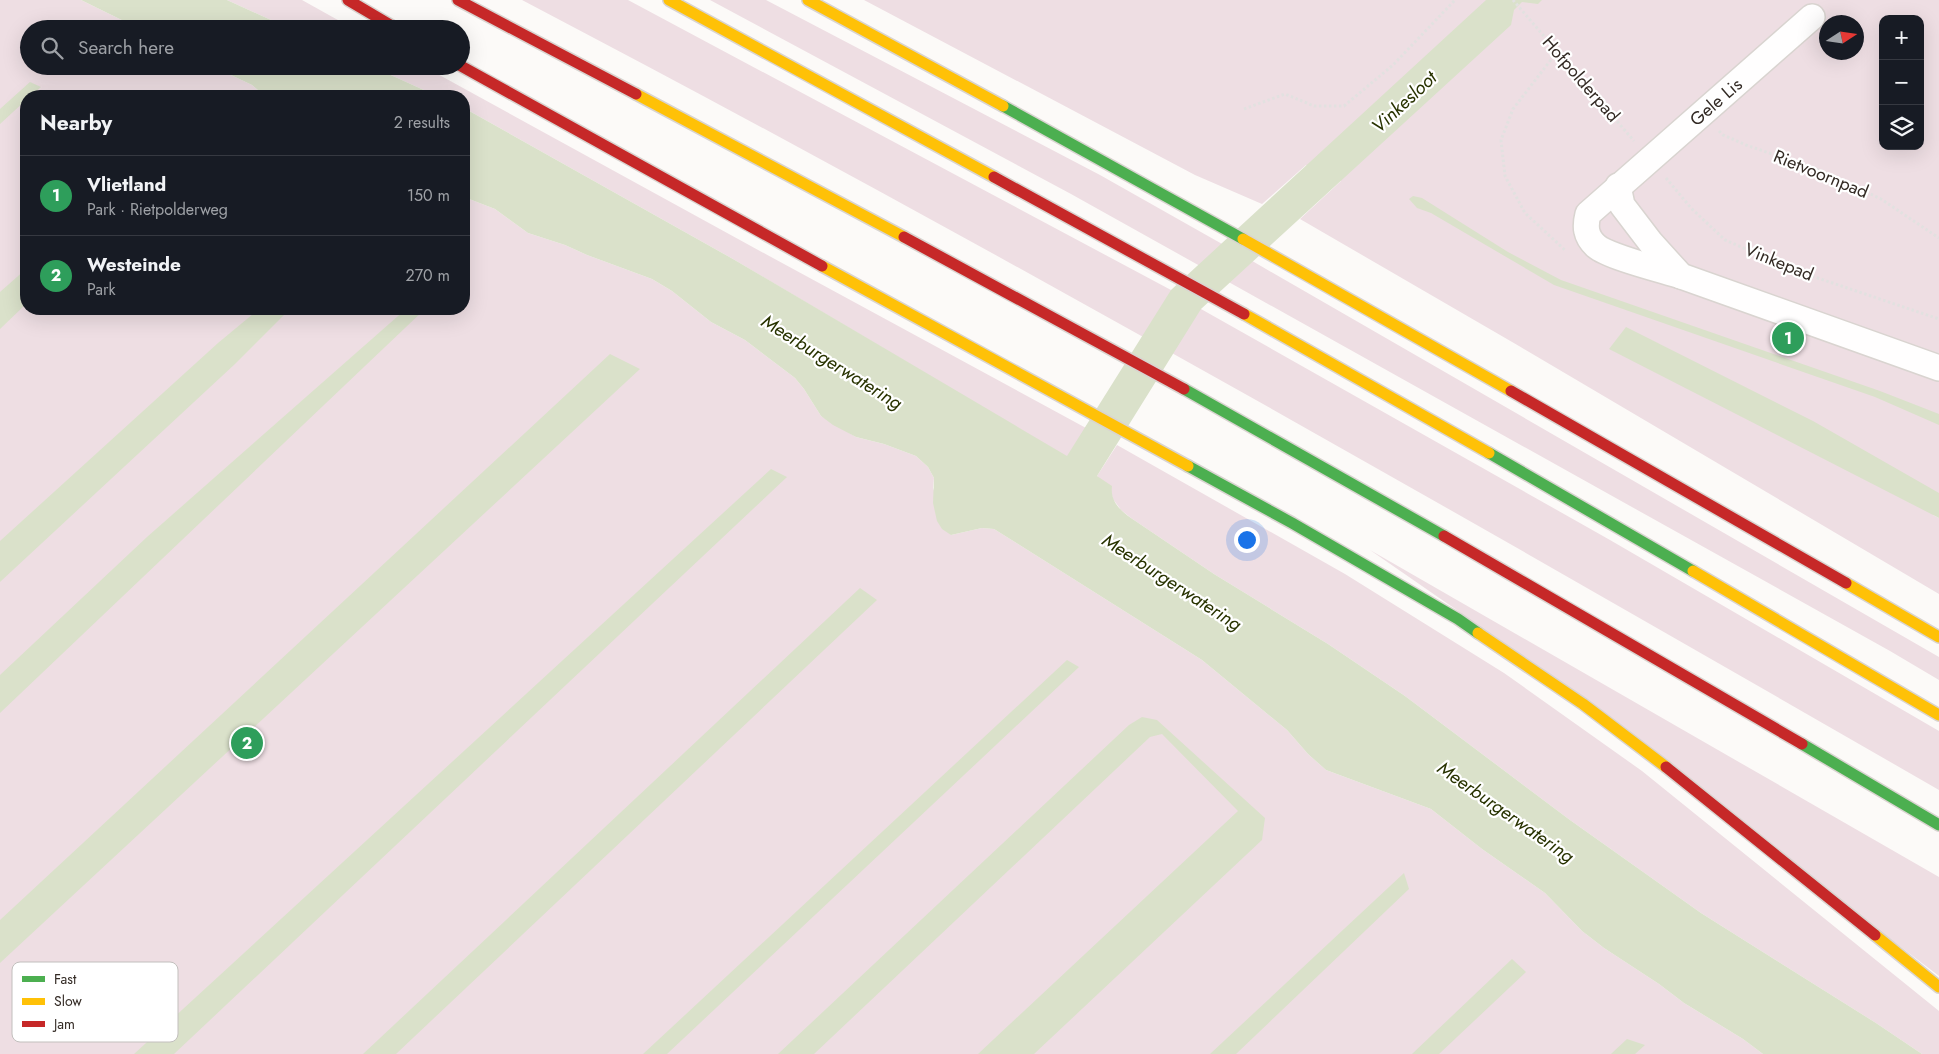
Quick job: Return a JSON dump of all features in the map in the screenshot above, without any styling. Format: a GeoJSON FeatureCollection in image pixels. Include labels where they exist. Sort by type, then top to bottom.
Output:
{"type":"FeatureCollection","features":[{"type":"Feature","properties":{"kind":"highway"},"geometry":{"type":"LineString","coordinates":[[348,0],[382,20]]}},
{"type":"Feature","properties":{"kind":"highway"},"geometry":{"type":"LineString","coordinates":[[458,0],[756,156],[1201,398],[1691,678],[1939,825]]}},
{"type":"Feature","properties":{"kind":"highway"},"geometry":{"type":"LineString","coordinates":[[669,0],[1144,258],[1590,511],[1939,716]]}},
{"type":"Feature","properties":{"kind":"highway"},"geometry":{"type":"LineString","coordinates":[[808,0],[919,59],[1298,270],[1634,460],[1939,637]]}},
{"type":"Feature","properties":{"kind":"highway"},"geometry":{"type":"LineString","coordinates":[[470,71],[993,361],[1292,523],[1458,619],[1583,704],[1702,794],[1939,987]]}},
{"type":"Feature","properties":{"kind":"street","name":"Gele Lis"},"geometry":{"type":"LineString","coordinates":[[1681,276],[1618,256],[1597,246],[1589,238],[1585,227],[1588,214],[1812,17]]}},
{"type":"Feature","properties":{"kind":"street"},"geometry":{"type":"LineString","coordinates":[[1618,186],[1622,205],[1650,243],[1681,276],[1939,368]]}},
{"type":"Feature","properties":{"kind":"path"},"geometry":{"type":"LineString","coordinates":[[1244,109],[1284,94],[1314,106],[1344,106],[1393,65],[1455,0]]}},
{"type":"Feature","properties":{"kind":"path","name":"Hofpolderpad"},"geometry":{"type":"LineString","coordinates":[[1513,0],[1650,159]]}},
{"type":"Feature","properties":{"kind":"path","name":"Rietvoornpad"},"geometry":{"type":"LineString","coordinates":[[1703,114],[1723,135],[1824,172],[1881,199],[1939,238]]}},
{"type":"Feature","properties":{"kind":"path","name":"Vinkepad"},"geometry":{"type":"LineString","coordinates":[[1650,159],[1691,208],[1725,240],[1797,271],[1939,319]]}},
{"type":"Feature","properties":{"kind":"shaded area"},"geometry":{"type":"Polygon","coordinates":[[[0,0],[81,0],[122,20],[20,20],[20,75],[231,75],[258,90],[20,90],[20,315],[470,315],[470,199],[495,209],[528,233],[565,245],[652,279],[672,291],[711,322],[745,340],[795,378],[821,416],[856,437],[884,444],[916,456],[928,467],[934,478],[933,488],[951,535],[982,528],[994,529],[1202,660],[1287,730],[1308,754],[1326,770],[1431,809],[1482,849],[1545,893],[1582,931],[1604,948],[1763,1054],[0,1054],[0,0]]]}},
{"type":"Feature","properties":{"kind":"shaded area"},"geometry":{"type":"Polygon","coordinates":[[[227,0],[302,0],[338,20],[271,20],[227,0]]]}},
{"type":"Feature","properties":{"kind":"shaded area"},"geometry":{"type":"Polygon","coordinates":[[[522,0],[628,0],[1171,290],[1201,309],[1610,540],[1939,731],[1939,790],[1411,488],[1057,289],[880,191],[522,0]]]}},
{"type":"Feature","properties":{"kind":"shaded area"},"geometry":{"type":"Polygon","coordinates":[[[710,0],[766,0],[1100,175],[1939,657],[1939,680],[1071,194],[710,0]]]}},
{"type":"Feature","properties":{"kind":"shaded area"},"geometry":{"type":"Polygon","coordinates":[[[864,0],[1939,0],[1939,507],[1933,515],[1939,518],[1939,594],[1300,219],[1341,181],[1306,165],[1262,204],[1195,175],[864,0]]]}},
{"type":"Feature","properties":{"kind":"shaded area"},"geometry":{"type":"Polygon","coordinates":[[[391,75],[439,75],[467,90],[424,90],[391,75]]]}},
{"type":"Feature","properties":{"kind":"shaded area"},"geometry":{"type":"Polygon","coordinates":[[[470,92],[1086,428],[1067,457],[733,259],[470,111],[470,92]]]}},
{"type":"Feature","properties":{"kind":"shaded area"},"geometry":{"type":"Polygon","coordinates":[[[1117,445],[1345,574],[1504,673],[1642,771],[1939,1011],[1939,1054],[1922,1054],[1701,913],[1570,820],[1405,696],[1328,644],[1214,574],[1131,518],[1121,510],[1113,499],[1111,492],[1097,476],[1117,445]]]}},
{"type":"Feature","properties":{"kind":"shaded area"},"geometry":{"type":"Polygon","coordinates":[[[1370,550],[1939,877],[1939,976],[1461,613],[1370,550]]]}},
{"type":"Feature","properties":{"kind":"water"},"geometry":{"type":"Polygon","coordinates":[[[81,0],[227,0],[271,20],[122,20],[81,0]]]}},
{"type":"Feature","properties":{"kind":"water"},"geometry":{"type":"Polygon","coordinates":[[[1486,0],[1542,0],[1538,4],[1522,2],[1514,10],[1511,25],[1201,309],[1097,476],[1112,486],[1114,501],[1131,518],[1214,574],[1328,644],[1405,696],[1570,820],[1701,913],[1922,1054],[1763,1054],[1604,948],[1582,931],[1545,893],[1482,849],[1431,809],[1326,770],[1308,754],[1287,730],[1202,660],[994,529],[982,528],[951,535],[942,529],[937,521],[933,503],[934,478],[928,467],[916,456],[884,444],[856,437],[833,425],[821,416],[795,378],[745,340],[711,322],[672,291],[652,279],[565,245],[528,233],[495,209],[470,199],[470,111],[733,259],[1067,456],[1171,290],[1486,0]]]}},
{"type":"Feature","properties":{"kind":"water"},"geometry":{"type":"Polygon","coordinates":[[[231,75],[391,75],[424,90],[258,90],[231,75]]]}},
{"type":"Feature","properties":{"kind":"water"},"geometry":{"type":"Polygon","coordinates":[[[30,82],[41,87],[38,90],[21,90],[30,82]]]}},
{"type":"Feature","properties":{"kind":"water"},"geometry":{"type":"Polygon","coordinates":[[[20,91],[20,106],[0,124],[0,109],[20,91]]]}},
{"type":"Feature","properties":{"kind":"water"},"geometry":{"type":"Polygon","coordinates":[[[1413,196],[1422,198],[1508,252],[1561,280],[1880,391],[1939,414],[1939,425],[1875,397],[1554,285],[1431,213],[1417,208],[1409,199],[1413,196]]]}},
{"type":"Feature","properties":{"kind":"water"},"geometry":{"type":"Polygon","coordinates":[[[20,274],[20,310],[0,329],[0,292],[20,274]]]}},
{"type":"Feature","properties":{"kind":"water"},"geometry":{"type":"Polygon","coordinates":[[[252,315],[284,315],[235,364],[0,582],[0,541],[218,343],[252,315]]]}},
{"type":"Feature","properties":{"kind":"water"},"geometry":{"type":"Polygon","coordinates":[[[399,315],[419,315],[0,713],[0,675],[147,537],[399,315]]]}},
{"type":"Feature","properties":{"kind":"water"},"geometry":{"type":"Polygon","coordinates":[[[1626,327],[1813,421],[1939,493],[1939,518],[1609,349],[1626,327]]]}},
{"type":"Feature","properties":{"kind":"water"},"geometry":{"type":"Polygon","coordinates":[[[610,354],[640,369],[0,963],[0,920],[610,354]]]}},
{"type":"Feature","properties":{"kind":"water"},"geometry":{"type":"Polygon","coordinates":[[[771,469],[787,477],[174,1054],[134,1054],[147,1042],[178,1042],[178,1014],[771,469]]]}},
{"type":"Feature","properties":{"kind":"water"},"geometry":{"type":"Polygon","coordinates":[[[860,588],[877,600],[396,1054],[363,1054],[860,588]]]}},
{"type":"Feature","properties":{"kind":"water"},"geometry":{"type":"Polygon","coordinates":[[[1067,660],[1079,667],[667,1054],[643,1054],[1067,660]]]}},
{"type":"Feature","properties":{"kind":"water"},"geometry":{"type":"Polygon","coordinates":[[[1142,717],[1157,720],[1265,818],[1262,840],[1034,1054],[978,1054],[1238,811],[1162,734],[1150,737],[814,1054],[778,1054],[1129,725],[1142,717]]]}},
{"type":"Feature","properties":{"kind":"water"},"geometry":{"type":"Polygon","coordinates":[[[1404,873],[1409,889],[1236,1054],[1210,1054],[1404,873]]]}},
{"type":"Feature","properties":{"kind":"water"},"geometry":{"type":"Polygon","coordinates":[[[1512,959],[1526,972],[1439,1054],[1412,1054],[1512,959]]]}},
{"type":"Feature","properties":{"kind":"water"},"geometry":{"type":"Polygon","coordinates":[[[1627,1039],[1645,1045],[1635,1054],[1611,1054],[1627,1039]]]}},
{"type":"Feature","properties":{"kind":"traffic: fast"},"geometry":{"type":"LineString","coordinates":[[1003,106],[1243,239]]}},
{"type":"Feature","properties":{"kind":"traffic: fast"},"geometry":{"type":"LineString","coordinates":[[1184,389],[1444,536]]}},
{"type":"Feature","properties":{"kind":"traffic: fast"},"geometry":{"type":"LineString","coordinates":[[1489,453],[1693,571]]}},
{"type":"Feature","properties":{"kind":"traffic: fast"},"geometry":{"type":"LineString","coordinates":[[1188,466],[1292,523],[1458,619],[1478,633]]}},
{"type":"Feature","properties":{"kind":"traffic: fast"},"geometry":{"type":"LineString","coordinates":[[1802,744],[1939,825]]}},
{"type":"Feature","properties":{"kind":"traffic: slow"},"geometry":{"type":"LineString","coordinates":[[669,0],[994,177]]}},
{"type":"Feature","properties":{"kind":"traffic: slow"},"geometry":{"type":"LineString","coordinates":[[808,0],[1003,106]]}},
{"type":"Feature","properties":{"kind":"traffic: slow"},"geometry":{"type":"LineString","coordinates":[[636,94],[904,237]]}},
{"type":"Feature","properties":{"kind":"traffic: slow"},"geometry":{"type":"LineString","coordinates":[[1243,239],[1511,391]]}},
{"type":"Feature","properties":{"kind":"traffic: slow"},"geometry":{"type":"LineString","coordinates":[[822,266],[1188,466]]}},
{"type":"Feature","properties":{"kind":"traffic: slow"},"geometry":{"type":"LineString","coordinates":[[1244,314],[1489,453]]}},
{"type":"Feature","properties":{"kind":"traffic: slow"},"geometry":{"type":"LineString","coordinates":[[1693,571],[1939,715]]}},
{"type":"Feature","properties":{"kind":"traffic: slow"},"geometry":{"type":"LineString","coordinates":[[1846,583],[1939,637]]}},
{"type":"Feature","properties":{"kind":"traffic: slow"},"geometry":{"type":"LineString","coordinates":[[1478,633],[1583,704],[1666,767]]}},
{"type":"Feature","properties":{"kind":"traffic: slow"},"geometry":{"type":"LineString","coordinates":[[1875,935],[1939,987]]}},
{"type":"Feature","properties":{"kind":"traffic: jam"},"geometry":{"type":"LineString","coordinates":[[348,0],[382,20]]}},
{"type":"Feature","properties":{"kind":"traffic: jam"},"geometry":{"type":"LineString","coordinates":[[458,0],[636,94]]}},
{"type":"Feature","properties":{"kind":"traffic: jam"},"geometry":{"type":"LineString","coordinates":[[470,71],[822,266]]}},
{"type":"Feature","properties":{"kind":"traffic: jam"},"geometry":{"type":"LineString","coordinates":[[994,177],[1244,314]]}},
{"type":"Feature","properties":{"kind":"traffic: jam"},"geometry":{"type":"LineString","coordinates":[[904,237],[1184,389]]}},
{"type":"Feature","properties":{"kind":"traffic: jam"},"geometry":{"type":"LineString","coordinates":[[1511,391],[1846,583]]}},
{"type":"Feature","properties":{"kind":"traffic: jam"},"geometry":{"type":"LineString","coordinates":[[1444,536],[1802,744]]}},
{"type":"Feature","properties":{"kind":"traffic: jam"},"geometry":{"type":"LineString","coordinates":[[1666,767],[1875,935]]}},
{"type":"Feature","properties":{"kind":"place","name":"Vlietland"},"geometry":{"type":"Point","coordinates":[1788,338]}},
{"type":"Feature","properties":{"kind":"place","name":"Westeinde"},"geometry":{"type":"Point","coordinates":[247,743]}},
{"type":"Feature","properties":{"kind":"water label","name":"Vinkesloot"},"geometry":{"type":"Point","coordinates":[1404,102]}},
{"type":"Feature","properties":{"kind":"water label","name":"Meerburgerwatering"},"geometry":{"type":"Point","coordinates":[832,362]}},
{"type":"Feature","properties":{"kind":"water label","name":"Meerburgerwatering"},"geometry":{"type":"Point","coordinates":[1172,582]}},
{"type":"Feature","properties":{"kind":"water label","name":"Meerburgerwatering"},"geometry":{"type":"Point","coordinates":[1506,812]}}]}
